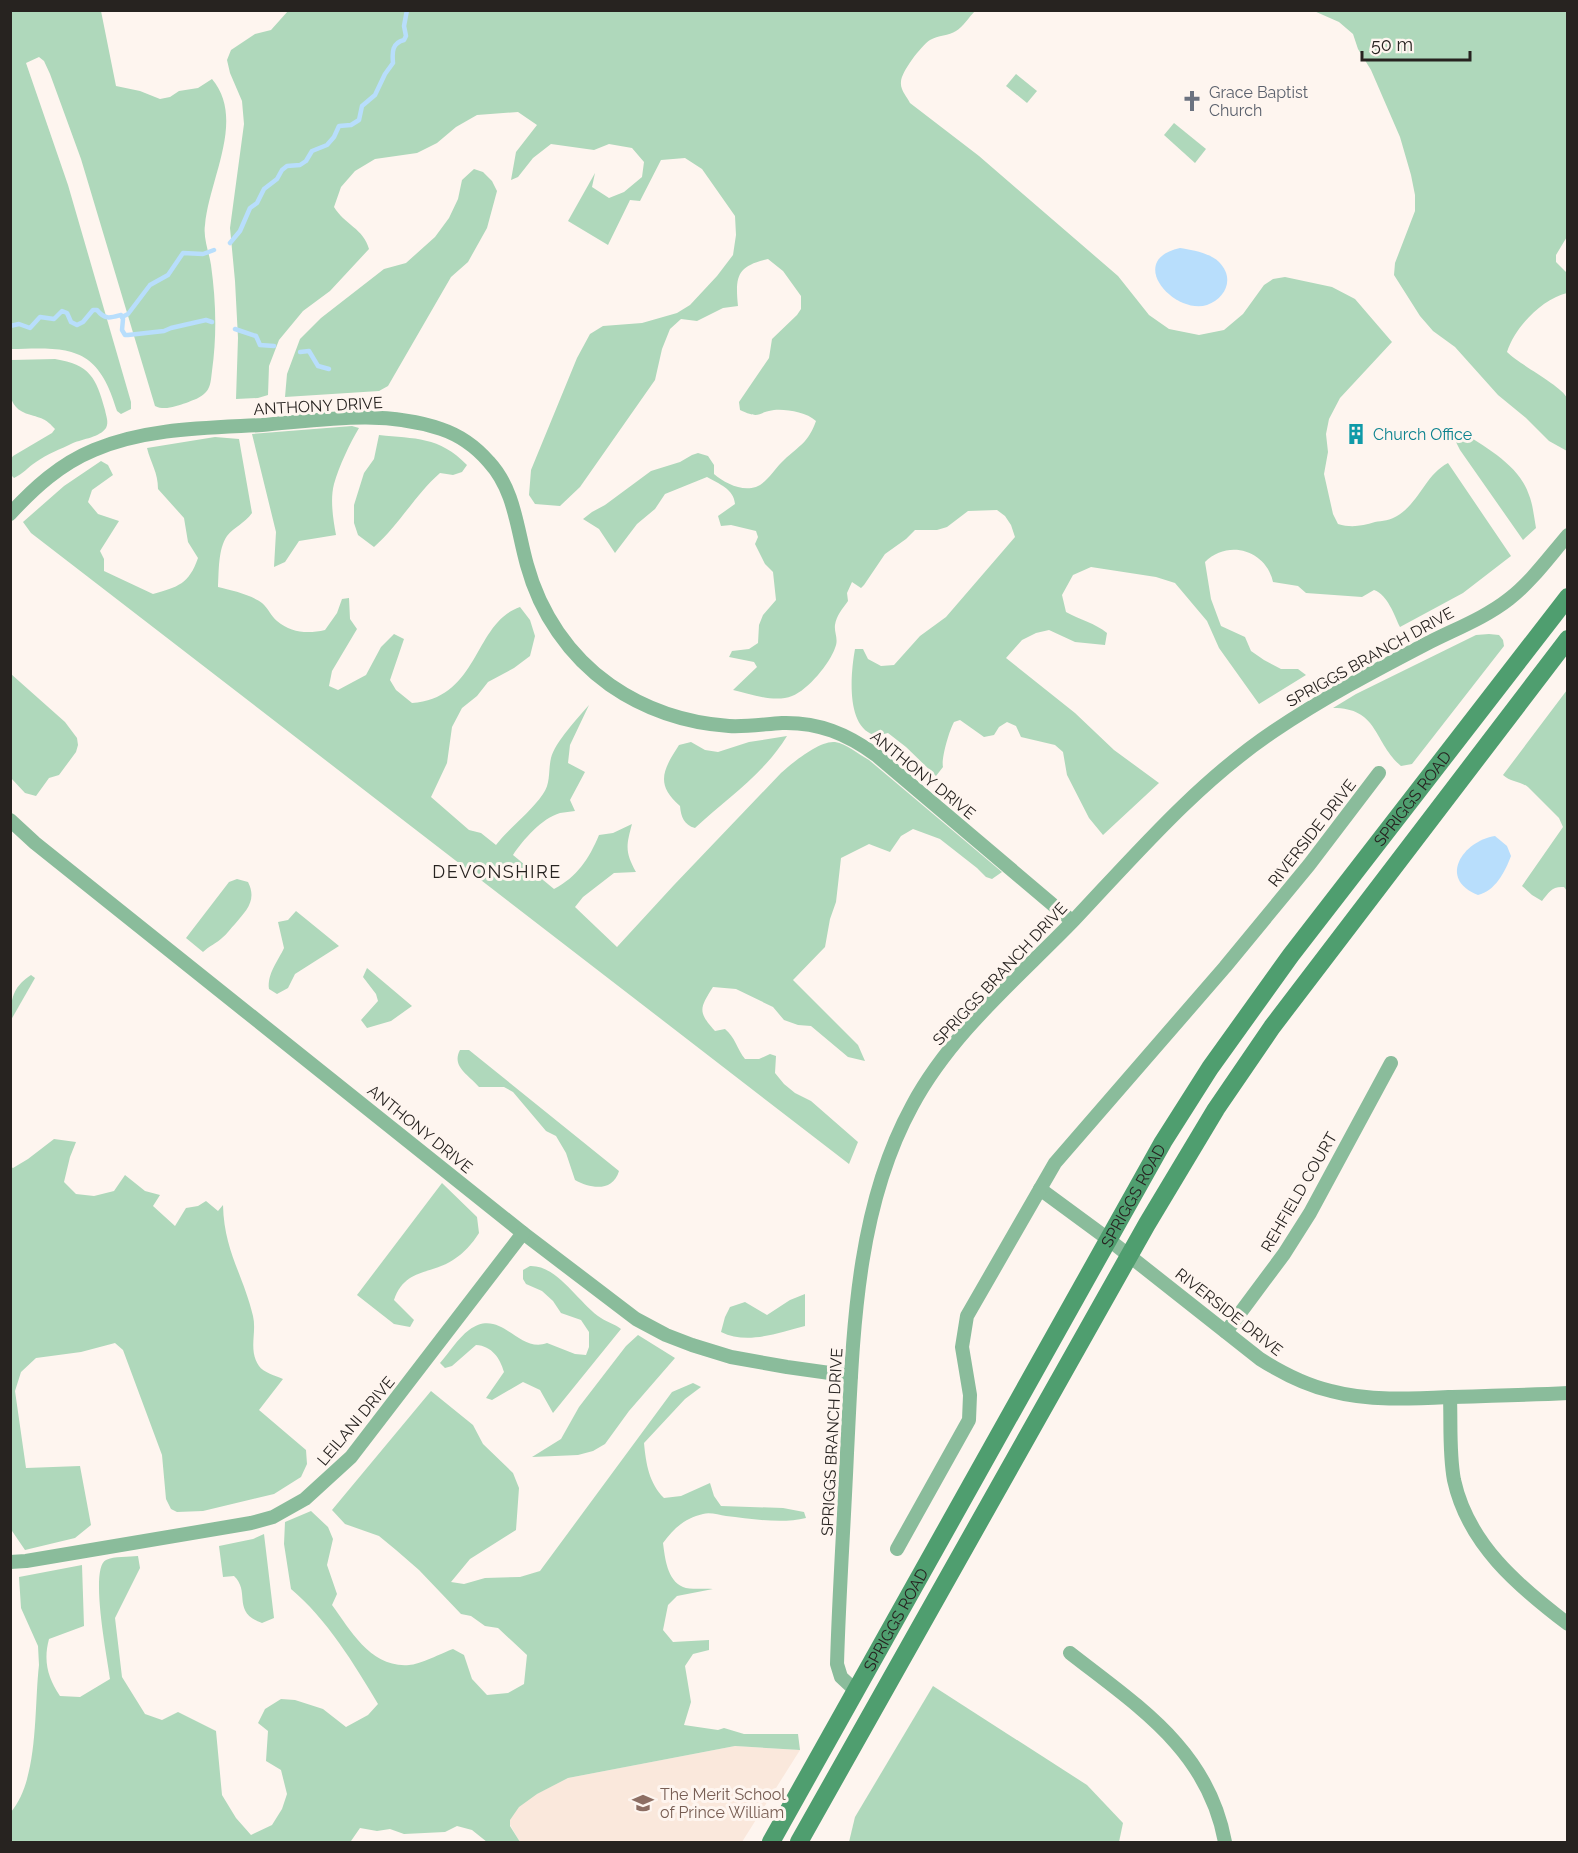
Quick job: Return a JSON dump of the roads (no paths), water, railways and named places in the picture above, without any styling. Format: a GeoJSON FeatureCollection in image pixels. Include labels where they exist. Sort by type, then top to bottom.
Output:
{"type":"FeatureCollection","features":[{"type":"Feature","properties":{"kind":"main road","name":"SPRIGGS ROAD"},"geometry":{"type":"LineString","coordinates":[[771,1842],[1108,1239],[1189,1101],[1261,995],[1568,597]]}},
{"type":"Feature","properties":{"kind":"main road","name":"SPRIGGS ROAD"},"geometry":{"type":"LineString","coordinates":[[799,1842],[1146,1224],[1216,1109],[1247,1062],[1568,639]]}},
{"type":"Feature","properties":{"kind":"street","name":"ANTHONY DRIVE"},"geometry":{"type":"LineString","coordinates":[[10,514],[37,487],[73,459],[105,445],[141,436],[351,417],[391,418],[442,429],[474,447],[501,477],[509,493],[529,572],[547,614],[561,639],[609,684],[627,696],[674,717],[731,726],[806,724],[838,732],[858,742],[1072,921]]}},
{"type":"Feature","properties":{"kind":"street","name":"SPRIGGS BRANCH DRIVE"},"geometry":{"type":"LineString","coordinates":[[856,1691],[838,1671],[851,1376],[864,1255],[887,1162],[902,1126],[930,1076],[953,1046],[1192,796],[1241,755],[1326,697],[1498,607],[1531,580],[1568,535]]}},
{"type":"Feature","properties":{"kind":"street","name":"RIVERSIDE DRIVE"},"geometry":{"type":"LineString","coordinates":[[897,1549],[969,1420],[970,1395],[962,1347],[967,1316],[1059,1157],[1233,957],[1309,865],[1379,772]]}},
{"type":"Feature","properties":{"kind":"street","name":"ANTHONY DRIVE"},"geometry":{"type":"LineString","coordinates":[[10,820],[35,843],[523,1233],[636,1319],[666,1335],[731,1357],[851,1376]]}},
{"type":"Feature","properties":{"kind":"street","name":"REHFIELD COURT"},"geometry":{"type":"LineString","coordinates":[[1226,1332],[1270,1273],[1310,1213],[1391,1063]]}},
{"type":"Feature","properties":{"kind":"street","name":"RIVERSIDE DRIVE"},"geometry":{"type":"LineString","coordinates":[[1040,1189],[1278,1371],[1306,1384],[1331,1392],[1383,1398],[1568,1393]]}},
{"type":"Feature","properties":{"kind":"street","name":"LEILANI DRIVE"},"geometry":{"type":"LineString","coordinates":[[10,1562],[26,1562],[251,1523],[273,1517],[305,1499],[351,1457],[523,1233]]}},
{"type":"Feature","properties":{"kind":"street"},"geometry":{"type":"LineString","coordinates":[[1450,1397],[1451,1456],[1454,1480],[1461,1504],[1472,1527],[1506,1573],[1568,1624]]}},
{"type":"Feature","properties":{"kind":"street"},"geometry":{"type":"LineString","coordinates":[[1070,1653],[1154,1719],[1188,1756],[1203,1777],[1214,1800],[1226,1842]]}},
{"type":"Feature","properties":{"kind":"water"},"geometry":{"type":"Polygon","coordinates":[[[1180,248],[1211,256],[1224,268],[1227,274],[1226,287],[1214,302],[1194,306],[1181,302],[1169,295],[1160,285],[1156,274],[1156,263],[1164,254],[1180,248]]]}},
{"type":"Feature","properties":{"kind":"water"},"geometry":{"type":"Polygon","coordinates":[[[1495,836],[1507,846],[1511,856],[1494,885],[1478,895],[1466,888],[1459,880],[1457,871],[1459,861],[1473,845],[1495,836]]]}},
{"type":"Feature","properties":{"kind":"waterway"},"geometry":{"type":"LineString","coordinates":[[230,243],[240,231],[250,208],[257,203],[264,189],[277,179],[282,170],[287,166],[300,165],[306,161],[312,151],[327,145],[339,126],[351,125],[359,120],[362,106],[375,95],[393,63],[395,46],[406,36],[404,26],[407,10]]}},
{"type":"Feature","properties":{"kind":"waterway"},"geometry":{"type":"LineString","coordinates":[[122,317],[128,314],[150,285],[168,275],[183,253],[203,254],[214,250]]}},
{"type":"Feature","properties":{"kind":"waterway"},"geometry":{"type":"LineString","coordinates":[[10,326],[19,324],[30,328],[40,317],[54,319],[62,311],[67,313],[71,322],[77,325],[83,322],[93,310],[108,317],[121,315],[122,330],[125,335],[164,331],[206,320],[212,322]]}},
{"type":"Feature","properties":{"kind":"waterway"},"geometry":{"type":"LineString","coordinates":[[235,329],[256,336],[260,345],[274,346]]}},
{"type":"Feature","properties":{"kind":"waterway"},"geometry":{"type":"LineString","coordinates":[[300,352],[309,351],[318,366],[329,369]]}},
{"type":"Feature","properties":{"kind":"place","name":"Grace Baptist Church"},"geometry":{"type":"Point","coordinates":[1192,101]}},
{"type":"Feature","properties":{"kind":"place","name":"Church Office"},"geometry":{"type":"Point","coordinates":[1356,434]}},
{"type":"Feature","properties":{"kind":"place","name":"The Merit School of Prince William"},"geometry":{"type":"Point","coordinates":[643,1803]}},
{"type":"Feature","properties":{"kind":"district","name":"DEVONSHIRE"},"geometry":{"type":"Point","coordinates":[497,871]}}]}
